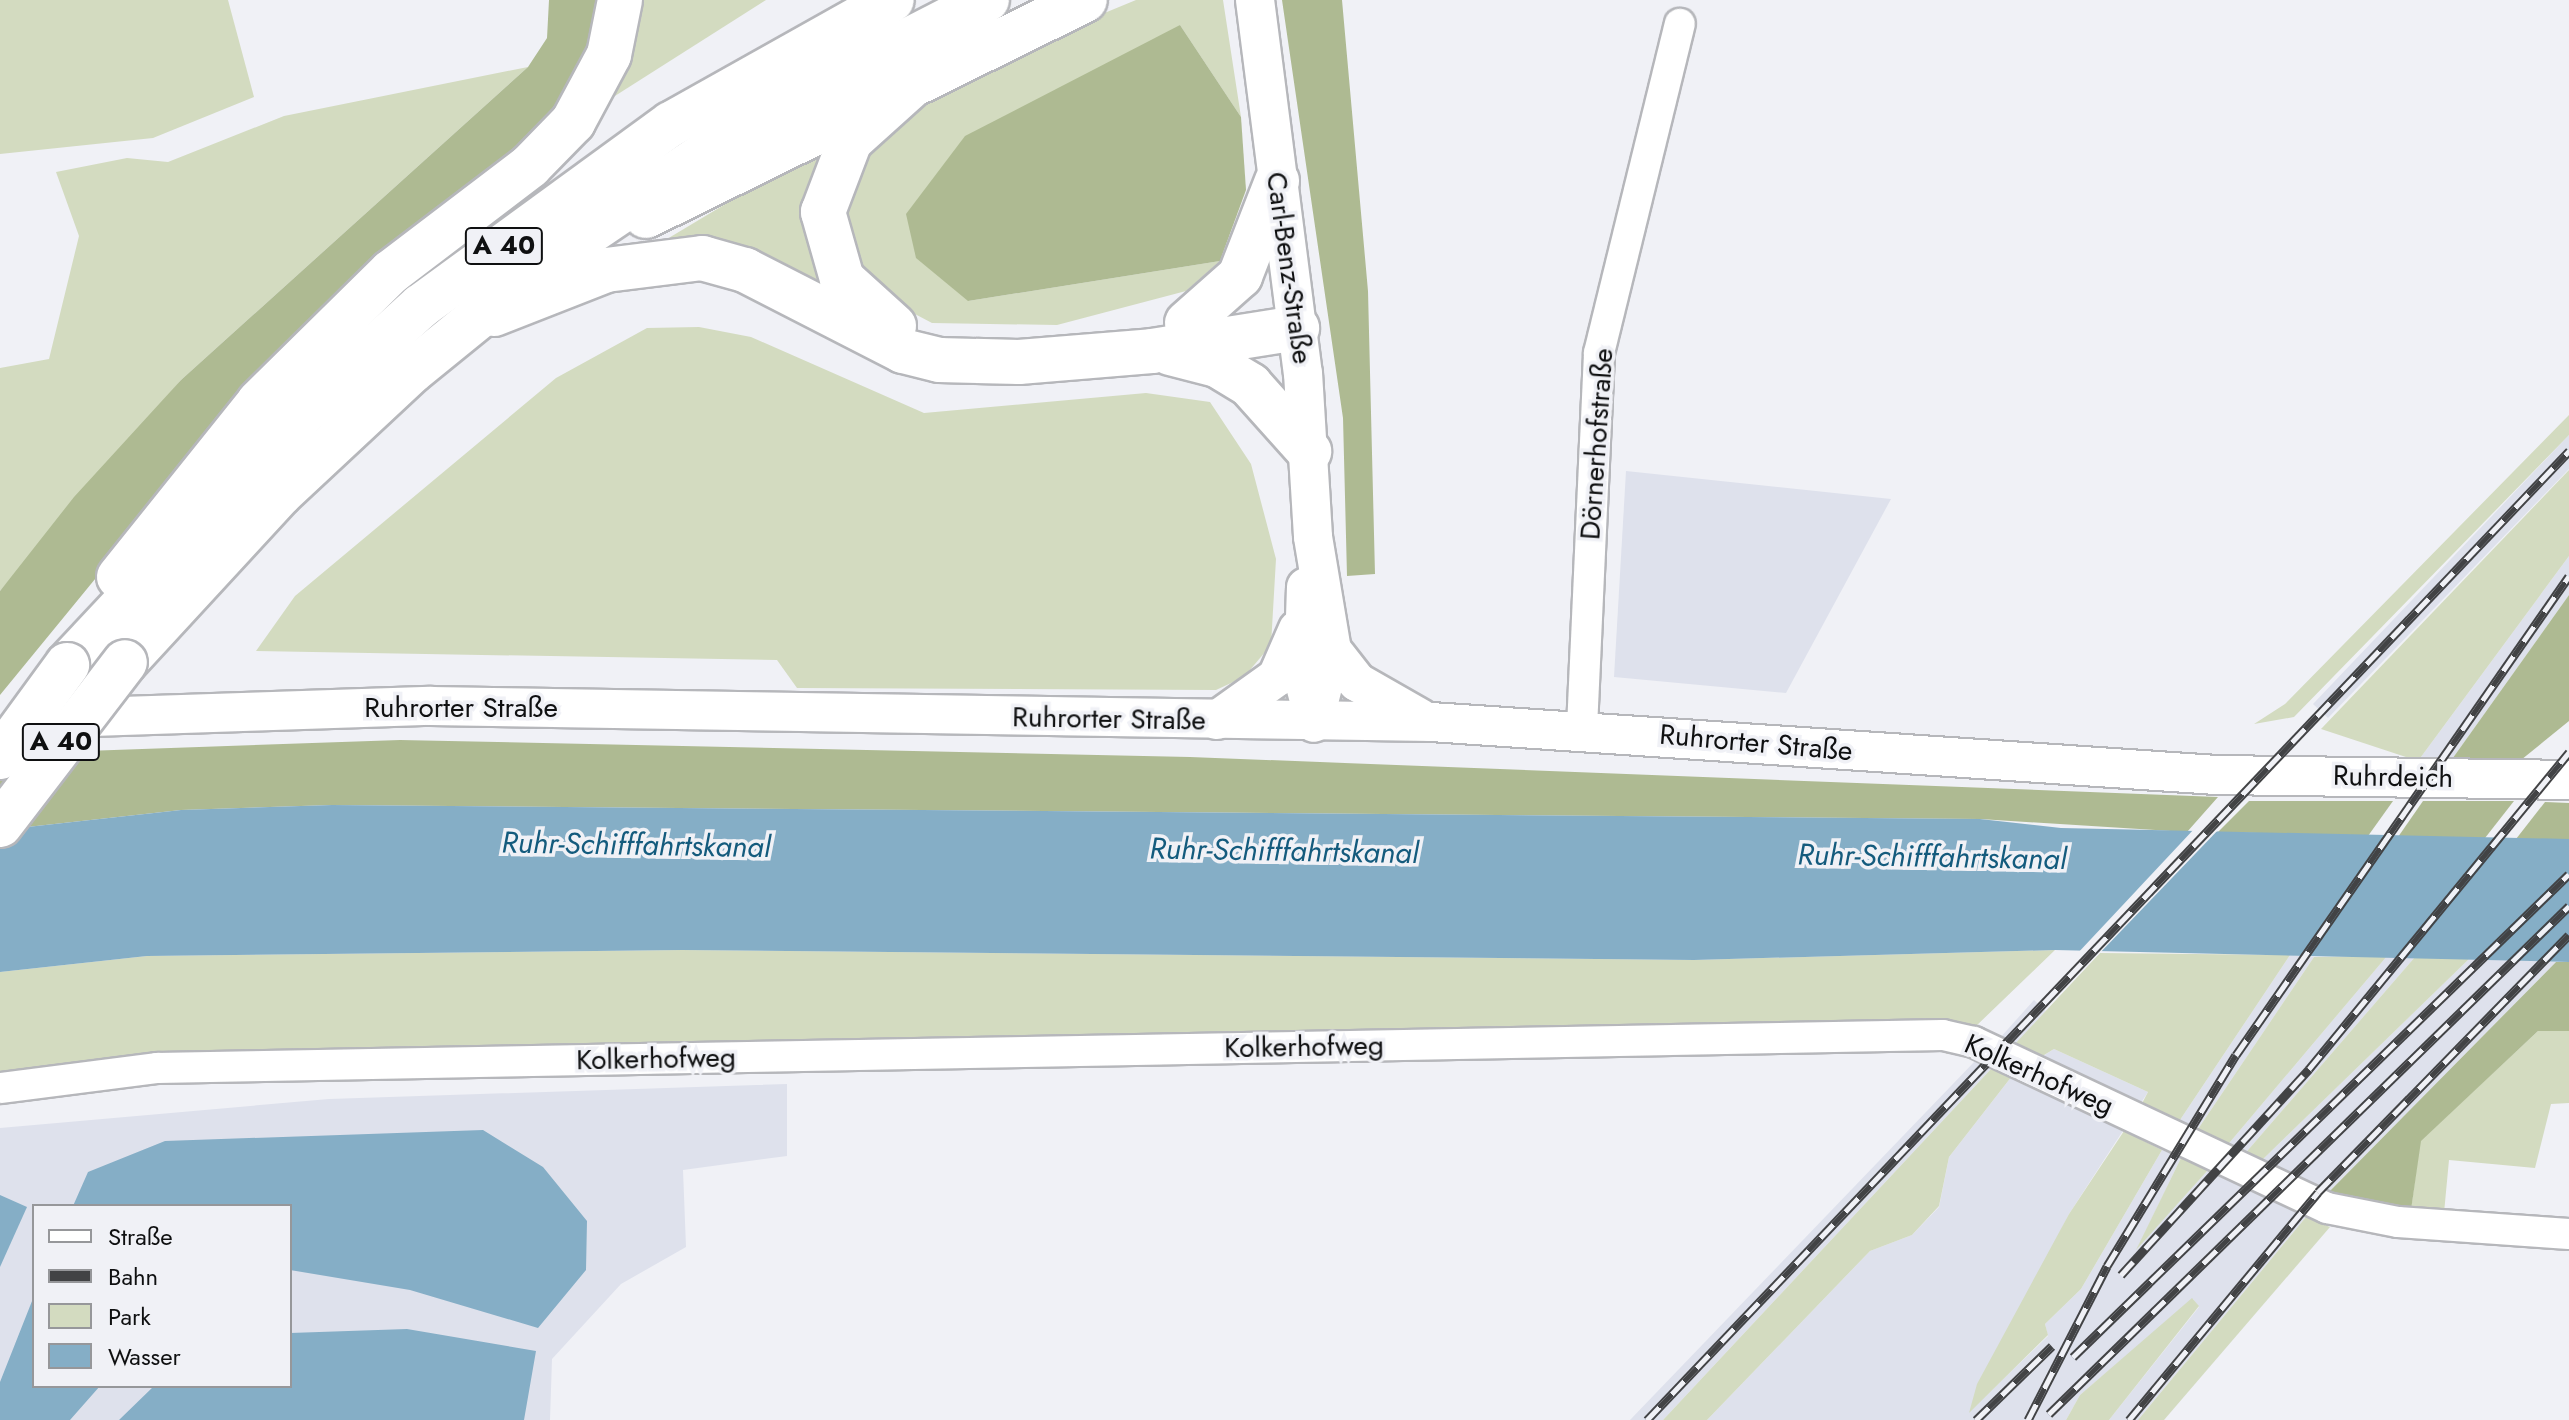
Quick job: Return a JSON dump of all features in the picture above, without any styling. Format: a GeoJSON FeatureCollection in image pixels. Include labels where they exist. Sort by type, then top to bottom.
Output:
{"type":"FeatureCollection","features":[{"type":"Feature","properties":{"kind":"highway"},"geometry":{"type":"LineString","coordinates":[[67,665],[136,548],[259,402],[391,272],[530,166],[573,122],[609,55],[620,0]]}},
{"type":"Feature","properties":{"kind":"highway"},"geometry":{"type":"LineString","coordinates":[[722,92],[770,48],[853,0]]}},
{"type":"Feature","properties":{"kind":"highway","name":"A 40"},"geometry":{"type":"LineString","coordinates":[[0,757],[67,665],[299,417],[421,306],[722,92],[892,0]]}},
{"type":"Feature","properties":{"kind":"highway","name":"A 40"},"geometry":{"type":"LineString","coordinates":[[0,825],[125,662],[280,494],[473,320],[550,259],[761,116],[987,0]]}},
{"type":"Feature","properties":{"kind":"highway"},"geometry":{"type":"LineString","coordinates":[[550,259],[708,189],[921,77],[1085,0]]}},
{"type":"Feature","properties":{"kind":"highway"},"geometry":{"type":"LineString","coordinates":[[921,77],[850,141],[827,188],[826,237],[855,298],[898,328],[956,343],[1073,343],[1187,323],[1296,314]]}},
{"type":"Feature","properties":{"kind":"highway"},"geometry":{"type":"LineString","coordinates":[[1187,323],[1240,276],[1277,181]]}},
{"type":"Feature","properties":{"kind":"highway"},"geometry":{"type":"LineString","coordinates":[[473,320],[543,301],[606,270],[702,258],[745,270],[903,351],[939,360],[1019,362],[1152,351],[1296,314]]}},
{"type":"Feature","properties":{"kind":"highway"},"geometry":{"type":"LineString","coordinates":[[1152,351],[1208,362],[1250,385],[1309,451]]}},
{"type":"Feature","properties":{"kind":"main road","name":"Carl-Benz-Straße"},"geometry":{"type":"LineString","coordinates":[[1255,0],[1296,314],[1309,451],[1313,537],[1332,650],[1314,723]]}},
{"type":"Feature","properties":{"kind":"main road","name":"Carl-Benz-Straße"},"geometry":{"type":"LineString","coordinates":[[1313,537],[1303,615],[1303,678],[1314,723]]}},
{"type":"Feature","properties":{"kind":"main road"},"geometry":{"type":"LineString","coordinates":[[1217,720],[1277,677],[1303,615]]}},
{"type":"Feature","properties":{"kind":"main road"},"geometry":{"type":"LineString","coordinates":[[1332,650],[1357,682],[1431,722]]}},
{"type":"Feature","properties":{"kind":"main road","name":"Ruhrorter Straße"},"geometry":{"type":"LineString","coordinates":[[0,725],[431,706],[1314,723],[1431,722],[1582,728],[2217,775]]}},
{"type":"Feature","properties":{"kind":"main road","name":"Ruhrdeich"},"geometry":{"type":"LineString","coordinates":[[2217,775],[2569,780]]}},
{"type":"Feature","properties":{"kind":"street","name":"Dörnerhofstraße"},"geometry":{"type":"LineString","coordinates":[[1582,728],[1599,353],[1680,24]]}},
{"type":"Feature","properties":{"kind":"street","name":"Kolkerhofweg"},"geometry":{"type":"LineString","coordinates":[[0,1088],[157,1068],[1943,1035],[1974,1042],[2327,1208],[2398,1222],[2569,1234]]}},
{"type":"Feature","properties":{"kind":"shaded area"},"geometry":{"type":"Polygon","coordinates":[[[2569,435],[2569,469],[2328,718],[2313,704],[2569,435]]]}},
{"type":"Feature","properties":{"kind":"shaded area"},"geometry":{"type":"Polygon","coordinates":[[[1626,471],[1891,499],[1786,693],[1614,677],[1626,471]]]}},
{"type":"Feature","properties":{"kind":"shaded area"},"geometry":{"type":"Polygon","coordinates":[[[2569,556],[2569,595],[2450,762],[2418,761],[2569,556]]]}},
{"type":"Feature","properties":{"kind":"shaded area"},"geometry":{"type":"Polygon","coordinates":[[[2290,955],[2314,957],[2194,1135],[2176,1126],[2290,955]]]}},
{"type":"Feature","properties":{"kind":"shaded area"},"geometry":{"type":"Polygon","coordinates":[[[2387,956],[2415,957],[2242,1157],[2225,1148],[2387,956]]]}},
{"type":"Feature","properties":{"kind":"shaded area"},"geometry":{"type":"Polygon","coordinates":[[[2470,958],[2556,962],[2325,1196],[2258,1164],[2470,958]]]}},
{"type":"Feature","properties":{"kind":"shaded area"},"geometry":{"type":"Polygon","coordinates":[[[2034,1000],[2046,1011],[2012,1047],[1999,1039],[2034,1000]]]}},
{"type":"Feature","properties":{"kind":"shaded area"},"geometry":{"type":"Polygon","coordinates":[[[2054,1049],[2148,1092],[2069,1214],[1970,1411],[2048,1336],[2045,1324],[2081,1289],[2162,1150],[2181,1158],[2138,1247],[2208,1170],[2306,1217],[2138,1420],[2109,1420],[2199,1307],[2193,1299],[2080,1395],[2066,1420],[1707,1420],[1870,1251],[1912,1235],[1939,1207],[1949,1157],[2012,1076],[2054,1049]]]}},
{"type":"Feature","properties":{"kind":"shaded area"},"geometry":{"type":"Polygon","coordinates":[[[1976,1060],[1991,1069],[1663,1420],[1630,1420],[1976,1060]]]}},
{"type":"Feature","properties":{"kind":"shaded area"},"geometry":{"type":"Polygon","coordinates":[[[787,1084],[787,1156],[683,1170],[686,1247],[621,1284],[552,1359],[550,1420],[0,1420],[0,1128],[329,1099],[787,1084]]]}},
{"type":"Feature","properties":{"kind":"green space"},"geometry":{"type":"Polygon","coordinates":[[[0,0],[228,0],[254,97],[153,138],[0,154],[0,0]]]}},
{"type":"Feature","properties":{"kind":"green space"},"geometry":{"type":"Polygon","coordinates":[[[549,0],[603,0],[583,70],[521,148],[259,379],[0,695],[0,591],[74,497],[181,380],[528,67],[547,38],[549,0]]]}},
{"type":"Feature","properties":{"kind":"green space"},"geometry":{"type":"Polygon","coordinates":[[[631,0],[766,0],[596,108],[631,0]]]}},
{"type":"Feature","properties":{"kind":"green space"},"geometry":{"type":"Polygon","coordinates":[[[1136,0],[1223,0],[1241,117],[1180,25],[968,301],[1220,261],[1186,291],[1057,325],[932,323],[875,293],[844,244],[847,184],[893,117],[1005,54],[1136,0]]]}},
{"type":"Feature","properties":{"kind":"green space"},"geometry":{"type":"Polygon","coordinates":[[[1282,0],[1342,0],[1368,291],[1375,574],[1347,576],[1343,418],[1282,0]]]}},
{"type":"Feature","properties":{"kind":"green space"},"geometry":{"type":"Polygon","coordinates":[[[1180,25],[1241,117],[1246,190],[1220,261],[968,301],[916,258],[906,214],[965,136],[1180,25]]]}},
{"type":"Feature","properties":{"kind":"green space"},"geometry":{"type":"Polygon","coordinates":[[[528,67],[181,380],[0,591],[0,368],[49,359],[79,236],[56,172],[127,158],[168,162],[284,116],[528,67]]]}},
{"type":"Feature","properties":{"kind":"green space"},"geometry":{"type":"Polygon","coordinates":[[[839,136],[842,298],[667,239],[839,136]]]}},
{"type":"Feature","properties":{"kind":"green space"},"geometry":{"type":"Polygon","coordinates":[[[699,327],[751,337],[924,413],[1146,393],[1210,402],[1251,464],[1276,559],[1271,645],[1244,677],[1216,690],[797,688],[777,660],[256,651],[295,596],[556,378],[647,328],[699,327]]]}},
{"type":"Feature","properties":{"kind":"green space"},"geometry":{"type":"Polygon","coordinates":[[[2569,415],[2569,435],[2294,717],[2254,724],[2285,704],[2569,415]]]}},
{"type":"Feature","properties":{"kind":"green space"},"geometry":{"type":"Polygon","coordinates":[[[2569,470],[2569,556],[2418,761],[2321,729],[2569,470]]]}},
{"type":"Feature","properties":{"kind":"green space"},"geometry":{"type":"Polygon","coordinates":[[[2569,595],[2569,721],[2516,764],[2450,762],[2569,595]]]}},
{"type":"Feature","properties":{"kind":"green space"},"geometry":{"type":"Polygon","coordinates":[[[400,740],[1190,757],[2218,797],[2187,832],[1980,819],[332,805],[181,810],[0,830],[0,754],[400,740]]]}},
{"type":"Feature","properties":{"kind":"green space"},"geometry":{"type":"Polygon","coordinates":[[[2249,801],[2393,801],[2368,836],[2218,832],[2249,801]]]}},
{"type":"Feature","properties":{"kind":"green space"},"geometry":{"type":"Polygon","coordinates":[[[2423,801],[2514,801],[2485,838],[2398,837],[2423,801]]]}},
{"type":"Feature","properties":{"kind":"green space"},"geometry":{"type":"Polygon","coordinates":[[[2545,802],[2569,803],[2569,839],[2516,839],[2545,802]]]}},
{"type":"Feature","properties":{"kind":"green space"},"geometry":{"type":"Polygon","coordinates":[[[682,950],[1694,960],[2055,950],[1947,1054],[1933,1042],[203,1073],[0,1100],[0,972],[147,956],[682,950]]]}},
{"type":"Feature","properties":{"kind":"green space"},"geometry":{"type":"Polygon","coordinates":[[[2100,953],[2290,955],[2176,1126],[2139,1109],[2148,1092],[2054,1049],[2036,1060],[2012,1047],[2100,953]]]}},
{"type":"Feature","properties":{"kind":"green space"},"geometry":{"type":"Polygon","coordinates":[[[2387,956],[2225,1148],[2194,1135],[2314,957],[2387,956]]]}},
{"type":"Feature","properties":{"kind":"green space"},"geometry":{"type":"Polygon","coordinates":[[[2415,957],[2470,958],[2258,1164],[2242,1157],[2415,957]]]}},
{"type":"Feature","properties":{"kind":"green space"},"geometry":{"type":"Polygon","coordinates":[[[2556,962],[2569,962],[2569,1031],[2538,1031],[2421,1141],[2411,1210],[2325,1196],[2556,962]]]}},
{"type":"Feature","properties":{"kind":"green space"},"geometry":{"type":"Polygon","coordinates":[[[2538,1031],[2569,1031],[2569,1103],[2551,1104],[2535,1168],[2449,1160],[2444,1213],[2411,1210],[2420,1141],[2538,1031]]]}},
{"type":"Feature","properties":{"kind":"green space"},"geometry":{"type":"Polygon","coordinates":[[[1991,1069],[2012,1076],[1949,1157],[1939,1206],[1912,1235],[1870,1251],[1707,1420],[1663,1420],[1991,1069]]]}},
{"type":"Feature","properties":{"kind":"green space"},"geometry":{"type":"Polygon","coordinates":[[[2124,1131],[2162,1150],[2081,1289],[2045,1324],[2048,1335],[1969,1413],[1977,1384],[2069,1214],[2124,1131]]]}},
{"type":"Feature","properties":{"kind":"green space"},"geometry":{"type":"Polygon","coordinates":[[[2181,1158],[2208,1170],[2136,1250],[2181,1158]]]}},
{"type":"Feature","properties":{"kind":"green space"},"geometry":{"type":"Polygon","coordinates":[[[2306,1217],[2330,1227],[2164,1420],[2138,1420],[2306,1217]]]}},
{"type":"Feature","properties":{"kind":"green space"},"geometry":{"type":"Polygon","coordinates":[[[2192,1298],[2199,1306],[2109,1420],[2066,1420],[2080,1395],[2192,1298]]]}},
{"type":"Feature","properties":{"kind":"water","name":"Ruhr-Schifffahrtskanal"},"geometry":{"type":"Polygon","coordinates":[[[332,805],[1980,819],[2061,828],[2569,839],[2569,962],[2055,950],[1694,960],[682,950],[147,956],[0,972],[0,830],[181,810],[332,805]]]}},
{"type":"Feature","properties":{"kind":"water"},"geometry":{"type":"Polygon","coordinates":[[[483,1130],[543,1167],[587,1221],[586,1270],[538,1328],[410,1290],[292,1270],[292,1204],[74,1204],[88,1172],[165,1141],[483,1130]]]}},
{"type":"Feature","properties":{"kind":"water"},"geometry":{"type":"Polygon","coordinates":[[[0,1195],[27,1207],[0,1267],[0,1195]]]}},
{"type":"Feature","properties":{"kind":"water"},"geometry":{"type":"Polygon","coordinates":[[[32,1301],[32,1388],[98,1388],[70,1420],[0,1420],[0,1382],[32,1301]]]}},
{"type":"Feature","properties":{"kind":"water"},"geometry":{"type":"Polygon","coordinates":[[[407,1329],[536,1351],[524,1420],[119,1420],[152,1388],[292,1388],[292,1333],[407,1329]]]}},
{"type":"Feature","properties":{"kind":"pier"},"geometry":{"type":"Polygon","coordinates":[[[2195,828],[2220,828],[2097,956],[2076,955],[2195,828]]]}},
{"type":"Feature","properties":{"kind":"railway"},"geometry":{"type":"LineString","coordinates":[[1647,1420],[2569,451]]}},
{"type":"Feature","properties":{"kind":"railway"},"geometry":{"type":"LineString","coordinates":[[2028,1420],[2107,1266],[2236,1055],[2569,576]]}},
{"type":"Feature","properties":{"kind":"railway"},"geometry":{"type":"LineString","coordinates":[[2121,1275],[2309,1069],[2569,752]]}},
{"type":"Feature","properties":{"kind":"railway"},"geometry":{"type":"LineString","coordinates":[[2073,1357],[2569,874]]}},
{"type":"Feature","properties":{"kind":"railway"},"geometry":{"type":"LineString","coordinates":[[2049,1414],[2569,906]]}},
{"type":"Feature","properties":{"kind":"railway"},"geometry":{"type":"LineString","coordinates":[[2129,1420],[2318,1192],[2569,935]]}},
{"type":"Feature","properties":{"kind":"railway"},"geometry":{"type":"LineString","coordinates":[[1976,1420],[2052,1346]]}}]}
